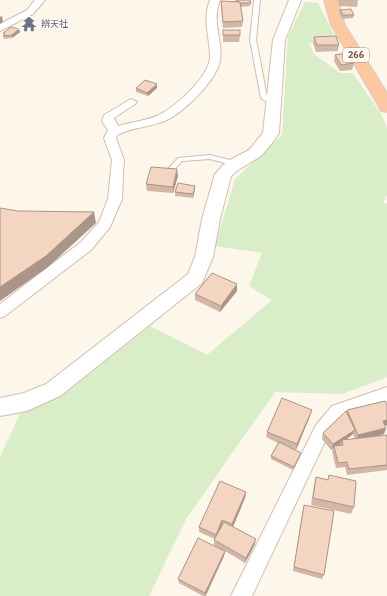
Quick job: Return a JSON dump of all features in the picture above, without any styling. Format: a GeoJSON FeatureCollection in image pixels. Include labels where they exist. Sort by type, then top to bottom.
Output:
{"type":"FeatureCollection","features":[{"type":"Feature","properties":{"kind":"highway","name":"266"},"geometry":{"type":"LineString","coordinates":[[331,0],[338,25],[387,107]]}},
{"type":"Feature","properties":{"kind":"street"},"geometry":{"type":"LineString","coordinates":[[0,28],[30,12],[40,0]]}},
{"type":"Feature","properties":{"kind":"street"},"geometry":{"type":"LineString","coordinates":[[0,312],[86,246],[105,224],[115,199],[118,160],[110,138],[115,131],[166,116],[175,110],[209,75],[214,67],[215,60],[210,12],[215,0]]}},
{"type":"Feature","properties":{"kind":"street"},"geometry":{"type":"LineString","coordinates":[[0,407],[27,402],[53,390],[190,284],[198,272],[204,257],[222,174],[255,153],[267,140],[271,133],[279,40],[295,0]]}},
{"type":"Feature","properties":{"kind":"street"},"geometry":{"type":"LineString","coordinates":[[115,131],[108,121],[108,117],[131,102]]}},
{"type":"Feature","properties":{"kind":"street"},"geometry":{"type":"LineString","coordinates":[[241,596],[322,430],[338,411],[387,394]]}},
{"type":"Feature","properties":{"kind":"lane"},"geometry":{"type":"LineString","coordinates":[[257,0],[253,40],[264,98],[273,104]]}},
{"type":"Feature","properties":{"kind":"lane"},"geometry":{"type":"LineString","coordinates":[[171,169],[180,159],[203,156],[236,164]]}},
{"type":"Feature","properties":{"kind":"green space"},"geometry":{"type":"Polygon","coordinates":[[[305,2],[318,3],[335,37],[309,44],[315,55],[340,73],[353,73],[381,114],[387,128],[387,195],[383,202],[387,204],[387,377],[342,394],[275,392],[186,519],[149,596],[0,596],[0,457],[21,412],[64,394],[150,326],[207,355],[272,300],[249,286],[262,253],[215,246],[235,179],[282,135],[288,36],[305,2]]]}},
{"type":"Feature","properties":{"kind":"building"},"geometry":{"type":"Polygon","coordinates":[[[237,0],[250,0],[251,3],[240,3],[237,2],[237,0]]]}},
{"type":"Feature","properties":{"kind":"building"},"geometry":{"type":"Polygon","coordinates":[[[221,1],[240,2],[243,21],[223,22],[221,1]]]}},
{"type":"Feature","properties":{"kind":"building"},"geometry":{"type":"Polygon","coordinates":[[[351,9],[354,15],[343,15],[340,10],[351,9]]]}},
{"type":"Feature","properties":{"kind":"building"},"geometry":{"type":"Polygon","coordinates":[[[11,27],[19,29],[12,35],[3,36],[5,34],[3,33],[11,27]]]}},
{"type":"Feature","properties":{"kind":"building"},"geometry":{"type":"Polygon","coordinates":[[[223,30],[240,30],[240,35],[223,35],[223,30]]]}},
{"type":"Feature","properties":{"kind":"building"},"geometry":{"type":"Polygon","coordinates":[[[336,36],[339,45],[317,45],[314,37],[336,36]]]}},
{"type":"Feature","properties":{"kind":"building"},"geometry":{"type":"Polygon","coordinates":[[[347,53],[354,63],[341,65],[335,55],[347,53]]]}},
{"type":"Feature","properties":{"kind":"building"},"geometry":{"type":"Polygon","coordinates":[[[145,80],[157,84],[147,93],[136,88],[145,80]]]}},
{"type":"Feature","properties":{"kind":"building"},"geometry":{"type":"Polygon","coordinates":[[[151,167],[177,169],[173,187],[146,184],[151,167]]]}},
{"type":"Feature","properties":{"kind":"building"},"geometry":{"type":"Polygon","coordinates":[[[178,183],[195,186],[193,194],[175,192],[178,183]]]}},
{"type":"Feature","properties":{"kind":"building"},"geometry":{"type":"Polygon","coordinates":[[[0,208],[18,211],[94,212],[46,256],[0,287],[0,208]]]}},
{"type":"Feature","properties":{"kind":"building"},"geometry":{"type":"Polygon","coordinates":[[[212,273],[237,284],[221,306],[195,294],[212,273]]]}},
{"type":"Feature","properties":{"kind":"building"},"geometry":{"type":"Polygon","coordinates":[[[282,398],[312,410],[297,444],[267,432],[282,398]]]}},
{"type":"Feature","properties":{"kind":"building"},"geometry":{"type":"Polygon","coordinates":[[[385,401],[387,405],[387,420],[383,421],[386,428],[358,435],[347,410],[385,401]]]}},
{"type":"Feature","properties":{"kind":"building"},"geometry":{"type":"Polygon","coordinates":[[[346,411],[355,430],[333,444],[323,433],[346,411]]]}},
{"type":"Feature","properties":{"kind":"building"},"geometry":{"type":"Polygon","coordinates":[[[387,435],[387,465],[349,469],[347,462],[338,463],[334,446],[343,445],[342,440],[387,435]]]}},
{"type":"Feature","properties":{"kind":"building"},"geometry":{"type":"Polygon","coordinates":[[[279,442],[301,453],[294,467],[271,456],[279,442]]]}},
{"type":"Feature","properties":{"kind":"building"},"geometry":{"type":"Polygon","coordinates":[[[329,475],[356,481],[354,507],[313,498],[316,477],[328,480],[329,475]]]}},
{"type":"Feature","properties":{"kind":"building"},"geometry":{"type":"Polygon","coordinates":[[[220,481],[246,492],[232,524],[222,520],[216,535],[199,527],[220,481]]]}},
{"type":"Feature","properties":{"kind":"building"},"geometry":{"type":"Polygon","coordinates":[[[304,505],[334,511],[324,575],[294,567],[304,505]]]}},
{"type":"Feature","properties":{"kind":"building"},"geometry":{"type":"Polygon","coordinates":[[[224,522],[256,539],[246,558],[214,540],[224,522]]]}},
{"type":"Feature","properties":{"kind":"building"},"geometry":{"type":"Polygon","coordinates":[[[198,538],[225,551],[205,593],[178,579],[198,538]]]}},
{"type":"Feature","properties":{"kind":"place","name":"辨天社"},"geometry":{"type":"Point","coordinates":[29,24]}}]}
